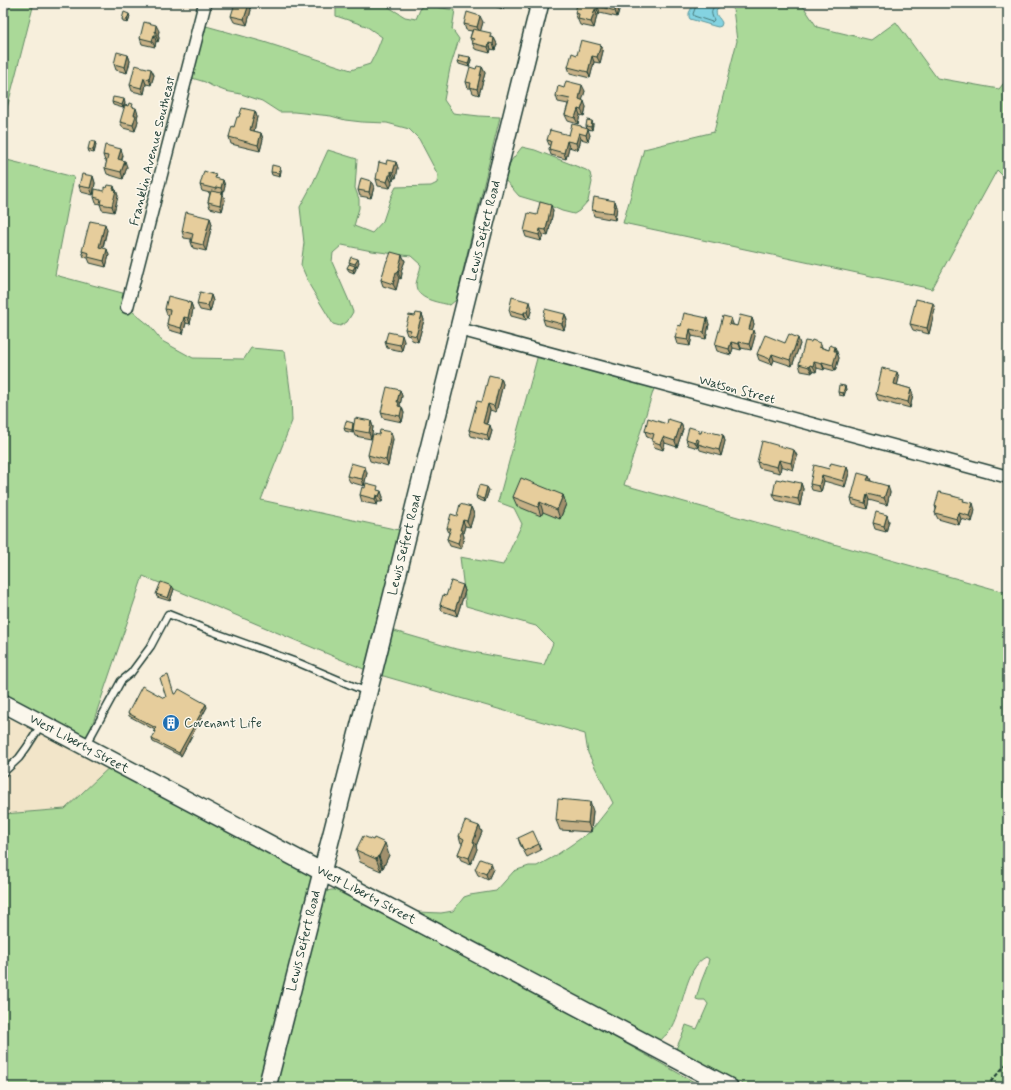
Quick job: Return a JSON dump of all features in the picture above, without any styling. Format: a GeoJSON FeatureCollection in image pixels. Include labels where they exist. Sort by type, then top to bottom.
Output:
{"type":"FeatureCollection","features":[{"type":"Feature","properties":{"kind":"street","name":"Franklin Avenue Southeast"},"geometry":{"type":"LineString","coordinates":[[127,307],[205,3]]}},
{"type":"Feature","properties":{"kind":"street","name":"Lewis Seifert Road"},"geometry":{"type":"LineString","coordinates":[[267,1087],[368,692],[540,3]]}},
{"type":"Feature","properties":{"kind":"street","name":"Watson Street"},"geometry":{"type":"LineString","coordinates":[[459,329],[1008,478]]}},
{"type":"Feature","properties":{"kind":"street","name":"West Liberty Street"},"geometry":{"type":"LineString","coordinates":[[3,703],[728,1087]]}},
{"type":"Feature","properties":{"kind":"lane"},"geometry":{"type":"LineString","coordinates":[[85,746],[121,681],[131,673],[148,650],[168,614],[299,663],[368,692]]}},
{"type":"Feature","properties":{"kind":"lane"},"geometry":{"type":"LineString","coordinates":[[3,773],[19,758],[42,724]]}},
{"type":"Feature","properties":{"kind":"path"},"geometry":{"type":"LineString","coordinates":[[986,1087],[1008,1062]]}},
{"type":"Feature","properties":{"kind":"shaded area"},"geometry":{"type":"Polygon","coordinates":[[[3,703],[115,762],[65,809],[3,815],[3,703]]]}},
{"type":"Feature","properties":{"kind":"green space"},"geometry":{"type":"Polygon","coordinates":[[[3,3],[34,3],[3,124],[3,3]]]}},
{"type":"Feature","properties":{"kind":"green space"},"geometry":{"type":"Polygon","coordinates":[[[336,3],[382,3],[405,17],[416,19],[422,5],[455,10],[452,29],[459,39],[450,68],[444,100],[453,113],[500,117],[456,300],[450,305],[428,299],[420,294],[416,284],[421,265],[411,256],[372,251],[342,245],[333,253],[332,262],[353,312],[347,322],[340,326],[333,324],[310,286],[301,265],[304,243],[300,207],[328,150],[357,159],[355,188],[359,199],[359,208],[354,226],[372,233],[383,221],[396,187],[431,186],[437,183],[438,175],[419,139],[409,129],[387,123],[362,122],[345,120],[331,116],[279,112],[262,101],[241,94],[225,91],[192,78],[206,26],[264,42],[351,70],[370,64],[382,37],[366,26],[336,16],[336,3]]]}},
{"type":"Feature","properties":{"kind":"green space"},"geometry":{"type":"Polygon","coordinates":[[[726,3],[801,3],[817,27],[871,40],[896,22],[937,78],[999,89],[1008,78],[1008,181],[997,170],[932,289],[623,223],[644,149],[714,132],[737,41],[733,9],[726,3]]]}},
{"type":"Feature","properties":{"kind":"green space"},"geometry":{"type":"Polygon","coordinates":[[[522,147],[535,150],[586,170],[590,173],[592,182],[588,201],[579,211],[574,214],[562,211],[546,204],[519,196],[505,180],[511,161],[522,147]]]}},
{"type":"Feature","properties":{"kind":"green space"},"geometry":{"type":"Polygon","coordinates":[[[3,159],[74,177],[55,275],[130,295],[127,307],[149,325],[162,341],[193,358],[244,359],[251,348],[285,351],[291,397],[292,421],[261,500],[408,532],[384,628],[456,649],[544,665],[553,643],[536,626],[466,606],[460,557],[503,565],[522,524],[514,508],[498,502],[539,351],[656,382],[624,485],[1008,593],[1008,1087],[748,1087],[676,1049],[686,1025],[697,1029],[708,1004],[705,1000],[696,999],[709,959],[706,957],[693,970],[675,1023],[660,1042],[417,915],[418,912],[441,913],[453,911],[464,897],[496,891],[514,871],[529,866],[537,866],[555,856],[590,832],[613,803],[588,753],[585,734],[373,673],[143,576],[85,746],[3,703],[3,159]]]}},
{"type":"Feature","properties":{"kind":"green space"},"geometry":{"type":"Polygon","coordinates":[[[115,762],[322,872],[267,1087],[3,1087],[3,815],[65,809],[115,762]]]}},
{"type":"Feature","properties":{"kind":"green space"},"geometry":{"type":"Polygon","coordinates":[[[331,890],[339,892],[568,1011],[703,1087],[275,1087],[325,894],[327,891],[331,890]]]}},
{"type":"Feature","properties":{"kind":"water"},"geometry":{"type":"Polygon","coordinates":[[[694,3],[721,3],[722,5],[717,9],[716,13],[722,23],[721,26],[718,27],[690,19],[689,13],[694,3]]]}},
{"type":"Feature","properties":{"kind":"building"},"geometry":{"type":"Polygon","coordinates":[[[235,3],[249,4],[244,19],[231,16],[235,3]]]}},
{"type":"Feature","properties":{"kind":"building"},"geometry":{"type":"Polygon","coordinates":[[[581,3],[617,3],[615,11],[598,6],[597,9],[595,9],[591,22],[578,19],[579,14],[575,13],[577,4],[580,5],[581,3]]]}},
{"type":"Feature","properties":{"kind":"building"},"geometry":{"type":"Polygon","coordinates":[[[124,12],[129,14],[127,20],[122,19],[124,12]]]}},
{"type":"Feature","properties":{"kind":"building"},"geometry":{"type":"Polygon","coordinates":[[[467,12],[480,16],[477,27],[464,24],[467,12]]]}},
{"type":"Feature","properties":{"kind":"building"},"geometry":{"type":"Polygon","coordinates":[[[144,22],[156,25],[156,35],[154,35],[152,41],[140,38],[144,22]]]}},
{"type":"Feature","properties":{"kind":"building"},"geometry":{"type":"Polygon","coordinates":[[[473,29],[491,33],[490,37],[494,38],[493,44],[489,43],[488,47],[472,43],[474,39],[470,38],[473,29]]]}},
{"type":"Feature","properties":{"kind":"building"},"geometry":{"type":"Polygon","coordinates":[[[581,40],[601,45],[597,57],[592,56],[588,72],[568,67],[572,53],[577,55],[581,40]]]}},
{"type":"Feature","properties":{"kind":"building"},"geometry":{"type":"Polygon","coordinates":[[[117,52],[128,55],[125,67],[114,64],[117,52]]]}},
{"type":"Feature","properties":{"kind":"building"},"geometry":{"type":"Polygon","coordinates":[[[459,55],[470,57],[468,64],[458,61],[459,55]]]}},
{"type":"Feature","properties":{"kind":"building"},"geometry":{"type":"Polygon","coordinates":[[[135,65],[151,69],[149,79],[144,78],[141,88],[130,85],[135,65]]]}},
{"type":"Feature","properties":{"kind":"building"},"geometry":{"type":"Polygon","coordinates":[[[477,66],[482,67],[477,89],[470,87],[471,83],[466,82],[470,67],[476,69],[477,66]]]}},
{"type":"Feature","properties":{"kind":"building"},"geometry":{"type":"Polygon","coordinates":[[[566,81],[582,85],[579,99],[584,101],[581,110],[578,109],[575,118],[565,115],[570,99],[556,96],[558,86],[564,88],[566,81]]]}},
{"type":"Feature","properties":{"kind":"building"},"geometry":{"type":"Polygon","coordinates":[[[113,97],[124,99],[122,105],[112,102],[113,97]]]}},
{"type":"Feature","properties":{"kind":"building"},"geometry":{"type":"Polygon","coordinates":[[[129,103],[133,104],[132,107],[136,108],[134,115],[136,115],[133,125],[120,122],[125,105],[128,106],[129,103]]]}},
{"type":"Feature","properties":{"kind":"building"},"geometry":{"type":"Polygon","coordinates":[[[242,108],[255,111],[250,130],[261,133],[258,145],[229,137],[232,126],[234,127],[242,108]]]}},
{"type":"Feature","properties":{"kind":"building"},"geometry":{"type":"Polygon","coordinates":[[[587,120],[592,121],[591,127],[586,126],[587,120]]]}},
{"type":"Feature","properties":{"kind":"building"},"geometry":{"type":"Polygon","coordinates":[[[572,124],[588,129],[586,135],[579,133],[576,143],[567,141],[564,153],[549,149],[551,141],[547,140],[550,130],[569,135],[572,124]]]}},
{"type":"Feature","properties":{"kind":"building"},"geometry":{"type":"Polygon","coordinates":[[[90,141],[95,142],[93,150],[88,149],[90,141]]]}},
{"type":"Feature","properties":{"kind":"building"},"geometry":{"type":"Polygon","coordinates":[[[105,145],[121,149],[118,159],[125,161],[121,172],[105,168],[108,156],[103,155],[105,145]]]}},
{"type":"Feature","properties":{"kind":"building"},"geometry":{"type":"Polygon","coordinates":[[[387,160],[396,162],[393,172],[391,171],[391,175],[389,175],[387,182],[376,179],[379,162],[386,164],[387,160]]]}},
{"type":"Feature","properties":{"kind":"building"},"geometry":{"type":"Polygon","coordinates":[[[272,165],[280,167],[279,173],[271,172],[272,165]]]}},
{"type":"Feature","properties":{"kind":"building"},"geometry":{"type":"Polygon","coordinates":[[[204,171],[216,175],[215,178],[223,180],[221,188],[216,187],[216,189],[200,185],[204,171]]]}},
{"type":"Feature","properties":{"kind":"building"},"geometry":{"type":"Polygon","coordinates":[[[82,174],[93,176],[90,188],[79,186],[82,174]]]}},
{"type":"Feature","properties":{"kind":"building"},"geometry":{"type":"Polygon","coordinates":[[[361,178],[371,181],[369,192],[358,190],[361,178]]]}},
{"type":"Feature","properties":{"kind":"building"},"geometry":{"type":"Polygon","coordinates":[[[108,185],[114,186],[113,189],[116,190],[112,206],[100,204],[101,199],[94,197],[95,189],[104,191],[104,187],[107,188],[108,185]]]}},
{"type":"Feature","properties":{"kind":"building"},"geometry":{"type":"Polygon","coordinates":[[[211,191],[222,193],[220,205],[208,202],[211,191]]]}},
{"type":"Feature","properties":{"kind":"building"},"geometry":{"type":"Polygon","coordinates":[[[594,197],[615,201],[613,213],[592,210],[594,197]]]}},
{"type":"Feature","properties":{"kind":"building"},"geometry":{"type":"Polygon","coordinates":[[[540,202],[551,205],[546,230],[540,229],[539,235],[524,231],[528,213],[537,215],[540,202]]]}},
{"type":"Feature","properties":{"kind":"building"},"geometry":{"type":"Polygon","coordinates":[[[186,212],[210,218],[203,245],[191,242],[193,234],[182,231],[186,212]]]}},
{"type":"Feature","properties":{"kind":"building"},"geometry":{"type":"Polygon","coordinates":[[[90,221],[105,224],[99,247],[107,249],[104,261],[88,257],[89,253],[82,251],[90,221]]]}},
{"type":"Feature","properties":{"kind":"building"},"geometry":{"type":"Polygon","coordinates":[[[391,252],[402,255],[400,267],[398,273],[396,272],[393,284],[381,280],[391,252]]]}},
{"type":"Feature","properties":{"kind":"building"},"geometry":{"type":"Polygon","coordinates":[[[351,257],[358,259],[355,264],[349,262],[351,257]]]}},
{"type":"Feature","properties":{"kind":"building"},"geometry":{"type":"Polygon","coordinates":[[[349,264],[355,266],[353,270],[347,268],[349,264]]]}},
{"type":"Feature","properties":{"kind":"building"},"geometry":{"type":"Polygon","coordinates":[[[200,292],[211,295],[208,306],[197,304],[200,292]]]}},
{"type":"Feature","properties":{"kind":"building"},"geometry":{"type":"Polygon","coordinates":[[[168,296],[191,303],[188,318],[184,317],[181,328],[167,324],[170,310],[165,309],[168,296]]]}},
{"type":"Feature","properties":{"kind":"building"},"geometry":{"type":"Polygon","coordinates":[[[512,297],[530,302],[527,312],[524,312],[524,314],[509,310],[512,297]]]}},
{"type":"Feature","properties":{"kind":"building"},"geometry":{"type":"Polygon","coordinates":[[[916,299],[933,303],[927,328],[910,324],[916,299]]]}},
{"type":"Feature","properties":{"kind":"building"},"geometry":{"type":"Polygon","coordinates":[[[545,309],[565,314],[562,324],[543,319],[545,309]]]}},
{"type":"Feature","properties":{"kind":"building"},"geometry":{"type":"Polygon","coordinates":[[[416,313],[422,314],[416,336],[409,334],[411,330],[405,329],[409,315],[415,316],[416,313]]]}},
{"type":"Feature","properties":{"kind":"building"},"geometry":{"type":"Polygon","coordinates":[[[684,313],[707,318],[704,332],[690,329],[688,340],[675,338],[678,325],[681,326],[684,313]]]}},
{"type":"Feature","properties":{"kind":"building"},"geometry":{"type":"Polygon","coordinates":[[[740,315],[752,318],[749,329],[753,330],[749,344],[731,342],[729,349],[715,345],[723,316],[731,318],[729,324],[737,326],[740,315]]]}},
{"type":"Feature","properties":{"kind":"building"},"geometry":{"type":"Polygon","coordinates":[[[388,332],[402,335],[400,345],[385,342],[388,332]]]}},
{"type":"Feature","properties":{"kind":"building"},"geometry":{"type":"Polygon","coordinates":[[[789,334],[798,338],[790,360],[772,354],[770,359],[757,354],[765,335],[785,343],[789,334]]]}},
{"type":"Feature","properties":{"kind":"building"},"geometry":{"type":"Polygon","coordinates":[[[812,340],[820,343],[819,347],[829,350],[830,345],[835,347],[834,351],[837,351],[833,365],[822,362],[822,364],[814,362],[813,366],[810,365],[809,367],[799,364],[805,341],[811,342],[812,340]]]}},
{"type":"Feature","properties":{"kind":"building"},"geometry":{"type":"Polygon","coordinates":[[[882,368],[897,372],[894,384],[911,389],[908,402],[876,394],[882,368]]]}},
{"type":"Feature","properties":{"kind":"building"},"geometry":{"type":"Polygon","coordinates":[[[489,375],[501,378],[494,406],[488,404],[483,423],[490,425],[487,435],[469,430],[477,401],[482,402],[489,375]]]}},
{"type":"Feature","properties":{"kind":"building"},"geometry":{"type":"Polygon","coordinates":[[[839,385],[845,386],[843,393],[838,392],[839,385]]]}},
{"type":"Feature","properties":{"kind":"building"},"geometry":{"type":"Polygon","coordinates":[[[387,387],[400,390],[397,402],[399,402],[398,406],[402,407],[400,416],[381,412],[387,387]]]}},
{"type":"Feature","properties":{"kind":"building"},"geometry":{"type":"Polygon","coordinates":[[[355,418],[371,421],[369,433],[353,430],[355,418]]]}},
{"type":"Feature","properties":{"kind":"building"},"geometry":{"type":"Polygon","coordinates":[[[648,418],[667,424],[668,419],[681,423],[675,441],[663,437],[660,444],[652,441],[654,434],[645,431],[648,418]]]}},
{"type":"Feature","properties":{"kind":"building"},"geometry":{"type":"Polygon","coordinates":[[[346,421],[353,423],[352,430],[344,428],[346,421]]]}},
{"type":"Feature","properties":{"kind":"building"},"geometry":{"type":"Polygon","coordinates":[[[689,427],[699,430],[699,433],[701,433],[702,430],[723,435],[719,450],[698,444],[699,440],[696,439],[695,442],[686,439],[689,427]]]}},
{"type":"Feature","properties":{"kind":"building"},"geometry":{"type":"Polygon","coordinates":[[[380,430],[391,432],[386,460],[368,455],[373,434],[379,435],[380,430]]]}},
{"type":"Feature","properties":{"kind":"building"},"geometry":{"type":"Polygon","coordinates":[[[762,441],[794,450],[791,463],[779,460],[777,467],[757,462],[762,441]]]}},
{"type":"Feature","properties":{"kind":"building"},"geometry":{"type":"Polygon","coordinates":[[[351,463],[365,467],[362,479],[347,476],[351,463]]]}},
{"type":"Feature","properties":{"kind":"building"},"geometry":{"type":"Polygon","coordinates":[[[831,463],[847,467],[843,481],[822,475],[819,486],[810,484],[814,465],[829,469],[831,463]]]}},
{"type":"Feature","properties":{"kind":"building"},"geometry":{"type":"Polygon","coordinates":[[[858,473],[869,476],[867,480],[888,486],[884,498],[867,494],[865,503],[851,499],[858,473]]]}},
{"type":"Feature","properties":{"kind":"building"},"geometry":{"type":"Polygon","coordinates":[[[521,478],[563,495],[557,510],[540,502],[538,507],[513,497],[521,478]]]}},
{"type":"Feature","properties":{"kind":"building"},"geometry":{"type":"Polygon","coordinates":[[[776,479],[801,483],[798,499],[773,494],[776,479]]]}},
{"type":"Feature","properties":{"kind":"building"},"geometry":{"type":"Polygon","coordinates":[[[366,483],[378,486],[377,490],[381,491],[379,496],[376,495],[375,499],[360,495],[362,487],[365,488],[366,483]]]}},
{"type":"Feature","properties":{"kind":"building"},"geometry":{"type":"Polygon","coordinates":[[[479,485],[487,487],[484,499],[476,496],[479,485]]]}},
{"type":"Feature","properties":{"kind":"building"},"geometry":{"type":"Polygon","coordinates":[[[939,492],[973,503],[969,516],[959,513],[957,519],[935,513],[937,507],[935,506],[939,492]]]}},
{"type":"Feature","properties":{"kind":"building"},"geometry":{"type":"Polygon","coordinates":[[[460,504],[471,507],[467,521],[463,520],[458,543],[447,539],[451,528],[447,528],[451,514],[457,516],[460,504]]]}},
{"type":"Feature","properties":{"kind":"building"},"geometry":{"type":"Polygon","coordinates":[[[876,512],[887,515],[884,526],[873,523],[876,512]]]}},
{"type":"Feature","properties":{"kind":"building"},"geometry":{"type":"Polygon","coordinates":[[[451,581],[463,585],[455,610],[440,605],[443,595],[446,596],[451,581]]]}},
{"type":"Feature","properties":{"kind":"building"},"geometry":{"type":"Polygon","coordinates":[[[161,582],[172,586],[168,598],[156,594],[161,582]]]}},
{"type":"Feature","properties":{"kind":"building","name":"Covenant Life"},"geometry":{"type":"Polygon","coordinates":[[[168,675],[174,694],[176,694],[179,689],[206,704],[179,753],[152,739],[156,728],[128,713],[142,686],[164,698],[166,697],[160,678],[168,675]]]}},
{"type":"Feature","properties":{"kind":"building"},"geometry":{"type":"Polygon","coordinates":[[[558,799],[590,802],[588,823],[556,820],[558,799]]]}},
{"type":"Feature","properties":{"kind":"building"},"geometry":{"type":"Polygon","coordinates":[[[465,821],[479,826],[473,842],[475,843],[469,858],[458,854],[464,839],[459,836],[465,821]]]}},
{"type":"Feature","properties":{"kind":"building"},"geometry":{"type":"Polygon","coordinates":[[[533,831],[539,844],[524,851],[518,838],[533,831]]]}},
{"type":"Feature","properties":{"kind":"building"},"geometry":{"type":"Polygon","coordinates":[[[363,836],[373,840],[374,838],[385,843],[376,859],[356,850],[363,836]]]}},
{"type":"Feature","properties":{"kind":"building"},"geometry":{"type":"Polygon","coordinates":[[[480,859],[491,863],[486,874],[475,869],[480,859]]]}},
{"type":"Feature","properties":{"kind":"place","name":"Covenant Life"},"geometry":{"type":"Point","coordinates":[171,723]}}]}
